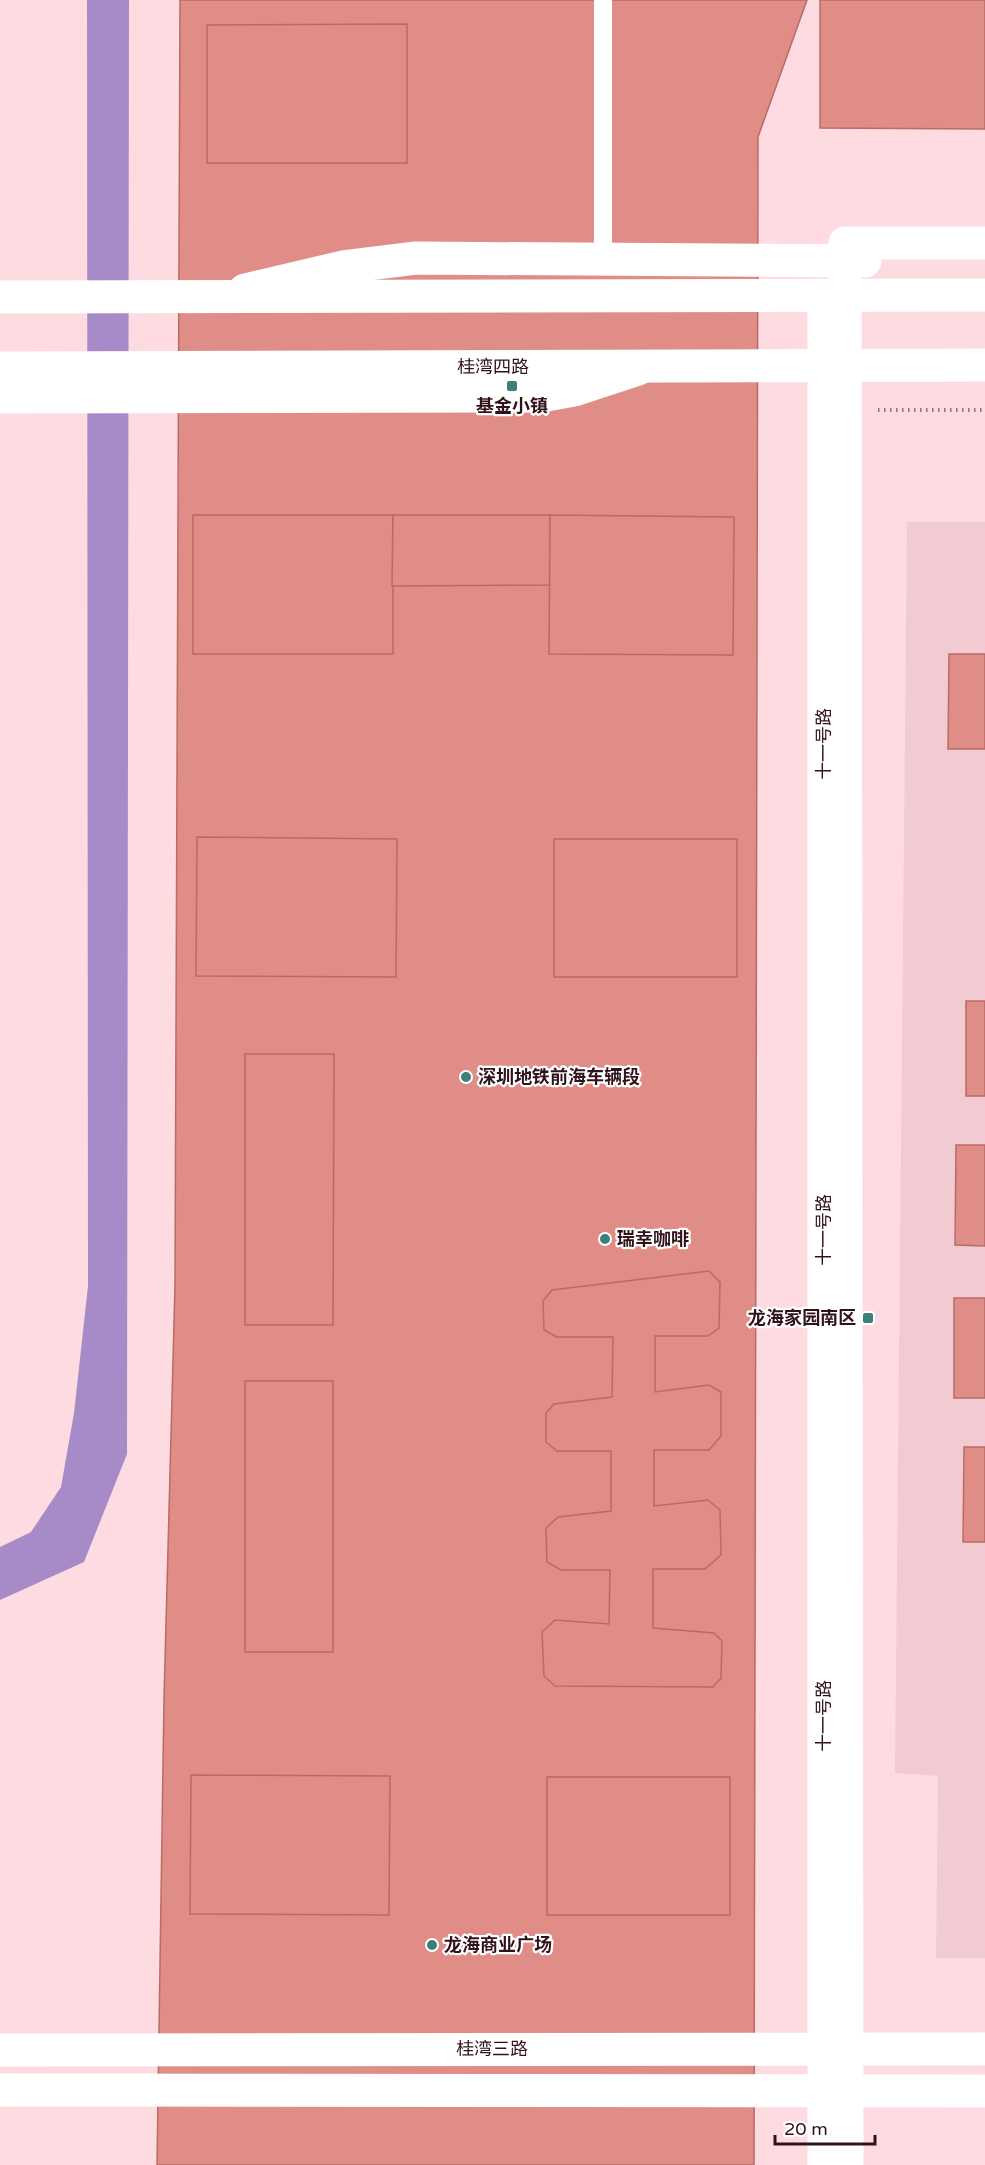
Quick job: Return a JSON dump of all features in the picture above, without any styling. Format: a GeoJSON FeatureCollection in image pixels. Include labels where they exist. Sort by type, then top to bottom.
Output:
{"type":"FeatureCollection","features":[{"type":"Feature","properties":{"kind":"street"},"geometry":{"type":"LineString","coordinates":[[847,2165],[845,243],[985,243]]}},
{"type":"Feature","properties":{"kind":"street"},"geometry":{"type":"LineString","coordinates":[[214,297],[343,267],[416,258],[985,263]]}},
{"type":"Feature","properties":{"kind":"street","name":"十一号路"},"geometry":{"type":"LineString","coordinates":[[824,261],[824,2165]]}},
{"type":"Feature","properties":{"kind":"street"},"geometry":{"type":"LineString","coordinates":[[0,297],[985,295]]}},
{"type":"Feature","properties":{"kind":"street","name":"桂湾四路"},"geometry":{"type":"LineString","coordinates":[[0,368],[179,382],[645,366],[985,366]]}},
{"type":"Feature","properties":{"kind":"street"},"geometry":{"type":"LineString","coordinates":[[0,397],[179,382]]}},
{"type":"Feature","properties":{"kind":"street","name":"桂湾三路"},"geometry":{"type":"LineString","coordinates":[[0,2050],[985,2049]]}},
{"type":"Feature","properties":{"kind":"street"},"geometry":{"type":"LineString","coordinates":[[0,2090],[985,2091]]}},
{"type":"Feature","properties":{"kind":"lane"},"geometry":{"type":"LineString","coordinates":[[603,0],[603,258]]}},
{"type":"Feature","properties":{"kind":"path"},"geometry":{"type":"LineString","coordinates":[[824,410],[985,410]]}},
{"type":"Feature","properties":{"kind":"shaded area"},"geometry":{"type":"Polygon","coordinates":[[[87,0],[129,0],[127,1454],[84,1562],[0,1600],[0,1547],[31,1532],[61,1487],[74,1413],[88,1286],[87,0]]]}},
{"type":"Feature","properties":{"kind":"shaded area"},"geometry":{"type":"Polygon","coordinates":[[[907,522],[985,522],[985,1958],[936,1958],[938,1776],[895,1773],[907,522]]]}},
{"type":"Feature","properties":{"kind":"building","name":"深圳地铁前海车辆段"},"geometry":{"type":"Polygon","coordinates":[[[180,0],[807,0],[758,137],[754,2165],[157,2165],[164,1699],[175,1285],[180,0]]]}},
{"type":"Feature","properties":{"kind":"building"},"geometry":{"type":"Polygon","coordinates":[[[820,0],[985,0],[985,129],[820,128],[820,0]]]}},
{"type":"Feature","properties":{"kind":"building"},"geometry":{"type":"Polygon","coordinates":[[[407,24],[407,163],[207,163],[207,25],[407,24]]]}},
{"type":"Feature","properties":{"kind":"building"},"geometry":{"type":"Polygon","coordinates":[[[193,515],[393,515],[393,654],[193,654],[193,515]]]}},
{"type":"Feature","properties":{"kind":"building"},"geometry":{"type":"Polygon","coordinates":[[[393,515],[550,515],[550,585],[392,586],[393,515]]]}},
{"type":"Feature","properties":{"kind":"building"},"geometry":{"type":"Polygon","coordinates":[[[550,515],[734,517],[733,655],[549,654],[550,515]]]}},
{"type":"Feature","properties":{"kind":"building"},"geometry":{"type":"Polygon","coordinates":[[[949,654],[985,654],[985,749],[948,749],[949,654]]]}},
{"type":"Feature","properties":{"kind":"building"},"geometry":{"type":"Polygon","coordinates":[[[197,837],[397,839],[396,977],[196,976],[197,837]]]}},
{"type":"Feature","properties":{"kind":"building"},"geometry":{"type":"Polygon","coordinates":[[[554,839],[737,839],[737,977],[554,977],[554,839]]]}},
{"type":"Feature","properties":{"kind":"building"},"geometry":{"type":"Polygon","coordinates":[[[966,1001],[985,1001],[985,1096],[966,1096],[966,1001]]]}},
{"type":"Feature","properties":{"kind":"building"},"geometry":{"type":"Polygon","coordinates":[[[245,1054],[334,1054],[333,1325],[245,1325],[245,1054]]]}},
{"type":"Feature","properties":{"kind":"building"},"geometry":{"type":"Polygon","coordinates":[[[956,1145],[985,1145],[985,1246],[955,1245],[956,1145]]]}},
{"type":"Feature","properties":{"kind":"building"},"geometry":{"type":"Polygon","coordinates":[[[709,1271],[720,1282],[719,1328],[708,1336],[655,1336],[655,1392],[709,1385],[721,1392],[721,1436],[709,1450],[654,1450],[654,1506],[708,1500],[720,1510],[721,1555],[705,1569],[653,1569],[653,1628],[714,1633],[722,1641],[721,1678],[713,1687],[555,1686],[544,1676],[542,1632],[555,1620],[609,1624],[610,1570],[561,1570],[547,1562],[546,1528],[558,1517],[611,1511],[611,1451],[557,1451],[546,1442],[546,1413],[554,1404],[612,1397],[613,1337],[557,1337],[544,1330],[543,1301],[552,1290],[709,1271]]]}},
{"type":"Feature","properties":{"kind":"building"},"geometry":{"type":"Polygon","coordinates":[[[954,1298],[985,1298],[985,1398],[954,1398],[954,1298]]]}},
{"type":"Feature","properties":{"kind":"building"},"geometry":{"type":"Polygon","coordinates":[[[245,1381],[333,1381],[333,1652],[245,1652],[245,1381]]]}},
{"type":"Feature","properties":{"kind":"building"},"geometry":{"type":"Polygon","coordinates":[[[964,1447],[985,1447],[985,1542],[963,1542],[964,1447]]]}},
{"type":"Feature","properties":{"kind":"building"},"geometry":{"type":"Polygon","coordinates":[[[191,1775],[390,1776],[389,1915],[190,1914],[191,1775]]]}},
{"type":"Feature","properties":{"kind":"building"},"geometry":{"type":"Polygon","coordinates":[[[547,1777],[730,1777],[730,1915],[547,1915],[547,1777]]]}},
{"type":"Feature","properties":{"kind":"place","name":"基金小镇"},"geometry":{"type":"Point","coordinates":[512,386]}},
{"type":"Feature","properties":{"kind":"place","name":"深圳地铁前海车辆段"},"geometry":{"type":"Point","coordinates":[466,1077]}},
{"type":"Feature","properties":{"kind":"place","name":"瑞幸咖啡"},"geometry":{"type":"Point","coordinates":[605,1239]}},
{"type":"Feature","properties":{"kind":"place","name":"龙海家园南区"},"geometry":{"type":"Point","coordinates":[868,1318]}},
{"type":"Feature","properties":{"kind":"place","name":"龙海商业广场"},"geometry":{"type":"Point","coordinates":[432,1945]}}]}
